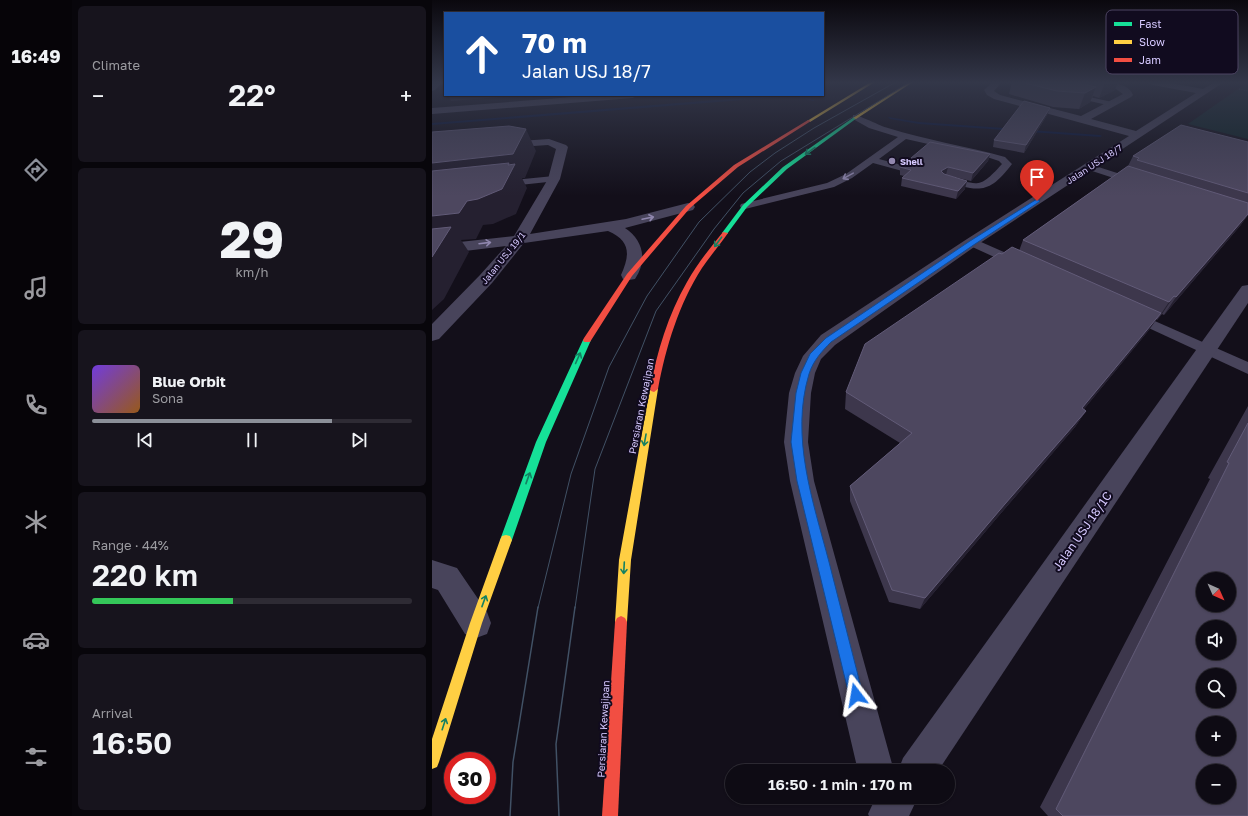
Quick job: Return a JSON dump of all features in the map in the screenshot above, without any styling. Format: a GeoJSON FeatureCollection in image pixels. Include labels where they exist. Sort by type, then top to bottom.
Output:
{"type":"FeatureCollection","features":[{"type":"Feature","properties":{"kind":"main road"},"geometry":{"type":"LineString","coordinates":[[432,762],[476,622],[540,442],[585,343],[629,275],[688,207],[736,166],[811,120]]}},
{"type":"Feature","properties":{"kind":"main road","name":"Persiaran Kewajipan"},"geometry":{"type":"LineString","coordinates":[[610,816],[625,560],[656,375],[670,330],[682,299],[698,269],[745,206],[785,168],[852,120]]}},
{"type":"Feature","properties":{"kind":"street"},"geometry":{"type":"LineString","coordinates":[[1082,120],[1138,135]]}},
{"type":"Feature","properties":{"kind":"street","name":"Jalan USJ 18/7"},"geometry":{"type":"LineString","coordinates":[[874,764],[802,481],[796,442],[800,393],[805,373],[813,356],[828,340],[972,242],[1162,120]]}},
{"type":"Feature","properties":{"kind":"street"},"geometry":{"type":"LineString","coordinates":[[1156,124],[1172,128]]}},
{"type":"Feature","properties":{"kind":"street","name":"Jalan USJ 19/1"},"geometry":{"type":"LineString","coordinates":[[432,335],[486,279],[520,239],[554,179],[562,147],[549,142],[492,146]]}},
{"type":"Feature","properties":{"kind":"street"},"geometry":{"type":"LineString","coordinates":[[432,250],[610,226],[662,215],[688,207]]}},
{"type":"Feature","properties":{"kind":"street"},"geometry":{"type":"LineString","coordinates":[[610,226],[619,230],[632,241],[636,256],[634,265],[629,275]]}},
{"type":"Feature","properties":{"kind":"street","name":"Jalan USJ 18/1C"},"geometry":{"type":"LineString","coordinates":[[921,764],[1248,290]]}},
{"type":"Feature","properties":{"kind":"street"},"geometry":{"type":"LineString","coordinates":[[432,574],[447,578],[476,622]]}},
{"type":"Feature","properties":{"kind":"lane"},"geometry":{"type":"LineString","coordinates":[[859,120],[872,126],[905,136],[992,156],[1007,164],[989,182],[983,185],[974,186],[946,179]]}},
{"type":"Feature","properties":{"kind":"lane"},"geometry":{"type":"LineString","coordinates":[[745,206],[830,185],[849,176],[905,136]]}},
{"type":"Feature","properties":{"kind":"lane"},"geometry":{"type":"LineString","coordinates":[[871,160],[906,169]]}},
{"type":"Feature","properties":{"kind":"lane"},"geometry":{"type":"LineString","coordinates":[[1089,168],[1142,184]]}},
{"type":"Feature","properties":{"kind":"lane"},"geometry":{"type":"LineString","coordinates":[[493,185],[554,179]]}},
{"type":"Feature","properties":{"kind":"lane"},"geometry":{"type":"LineString","coordinates":[[972,242],[1029,268]]}},
{"type":"Feature","properties":{"kind":"lane"},"geometry":{"type":"LineString","coordinates":[[1122,310],[1248,368]]}},
{"type":"Feature","properties":{"kind":"green space"},"geometry":{"type":"Polygon","coordinates":[[[1194,120],[1248,120],[1248,139],[1188,124],[1194,120]]]}},
{"type":"Feature","properties":{"kind":"building"},"geometry":{"type":"Polygon","coordinates":[[[1009,120],[1042,120],[1026,145],[994,140],[1009,120]]]}},
{"type":"Feature","properties":{"kind":"building"},"geometry":{"type":"Polygon","coordinates":[[[1181,125],[1248,142],[1248,193],[1137,160],[1139,158],[1133,156],[1181,125]]]}},
{"type":"Feature","properties":{"kind":"building"},"geometry":{"type":"Polygon","coordinates":[[[509,126],[526,129],[513,154],[432,163],[432,132],[509,126]]]}},
{"type":"Feature","properties":{"kind":"building"},"geometry":{"type":"Polygon","coordinates":[[[930,142],[990,154],[973,173],[948,167],[941,171],[944,174],[967,181],[958,191],[902,178],[911,170],[900,167],[911,164],[913,161],[911,158],[930,142]]]}},
{"type":"Feature","properties":{"kind":"building"},"geometry":{"type":"Polygon","coordinates":[[[509,163],[508,165],[515,164],[502,189],[478,199],[467,201],[459,213],[432,216],[432,171],[509,163]]]}},
{"type":"Feature","properties":{"kind":"building"},"geometry":{"type":"Polygon","coordinates":[[[1128,166],[1248,203],[1248,214],[1176,297],[1174,296],[1169,302],[1023,240],[1128,166]]]}},
{"type":"Feature","properties":{"kind":"building"},"geometry":{"type":"Polygon","coordinates":[[[451,227],[432,257],[432,229],[451,227]]]}},
{"type":"Feature","properties":{"kind":"building"},"geometry":{"type":"Polygon","coordinates":[[[1012,247],[1161,313],[1082,408],[1086,411],[925,598],[892,590],[850,486],[912,433],[846,392],[865,344],[999,253],[1002,254],[1012,247]]]}},
{"type":"Feature","properties":{"kind":"building"},"geometry":{"type":"Polygon","coordinates":[[[1248,423],[1248,816],[1063,816],[1056,809],[1229,463],[1227,462],[1248,423]]]}},
{"type":"Feature","properties":{"kind":"waterway"},"geometry":{"type":"LineString","coordinates":[[432,124],[481,120]]}},
{"type":"Feature","properties":{"kind":"waterway"},"geometry":{"type":"LineString","coordinates":[[902,120],[919,123],[1100,136]]}},
{"type":"Feature","properties":{"kind":"tram line"},"geometry":{"type":"LineString","coordinates":[[538,608],[571,474],[609,367],[647,296],[699,222],[750,172],[775,153],[828,120]]}},
{"type":"Feature","properties":{"kind":"tram line"},"geometry":{"type":"LineString","coordinates":[[575,608],[595,469],[656,311],[714,229],[743,193],[781,161],[848,120]]}},
{"type":"Feature","properties":{"kind":"tram line"},"geometry":{"type":"LineString","coordinates":[[510,816],[513,762],[538,607]]}},
{"type":"Feature","properties":{"kind":"tram line"},"geometry":{"type":"LineString","coordinates":[[559,816],[556,744],[575,607]]}},
{"type":"Feature","properties":{"kind":"traffic: fast"},"geometry":{"type":"LineString","coordinates":[[725,233],[745,206],[785,168],[852,120]]}},
{"type":"Feature","properties":{"kind":"traffic: fast"},"geometry":{"type":"LineString","coordinates":[[506,540],[541,442],[587,340]]}},
{"type":"Feature","properties":{"kind":"traffic: slow"},"geometry":{"type":"LineString","coordinates":[[621,622],[625,560],[654,389]]}},
{"type":"Feature","properties":{"kind":"traffic: slow"},"geometry":{"type":"LineString","coordinates":[[432,762],[476,623],[506,540]]}},
{"type":"Feature","properties":{"kind":"traffic: jam"},"geometry":{"type":"LineString","coordinates":[[587,340],[629,275],[688,207],[736,166],[809,121]]}},
{"type":"Feature","properties":{"kind":"traffic: jam"},"geometry":{"type":"LineString","coordinates":[[654,389],[660,358],[670,326],[684,295],[699,268],[725,233]]}},
{"type":"Feature","properties":{"kind":"traffic: jam"},"geometry":{"type":"LineString","coordinates":[[610,816],[621,622]]}},
{"type":"Feature","properties":{"kind":"place","name":"Shell"},"geometry":{"type":"Point","coordinates":[892,161]}},
{"type":"Feature","properties":{"kind":"route"},"geometry":{"type":"LineString","coordinates":[[856,695],[802,481],[796,442],[800,393],[805,373],[813,356],[828,340],[972,242],[1037,201]]}}]}
